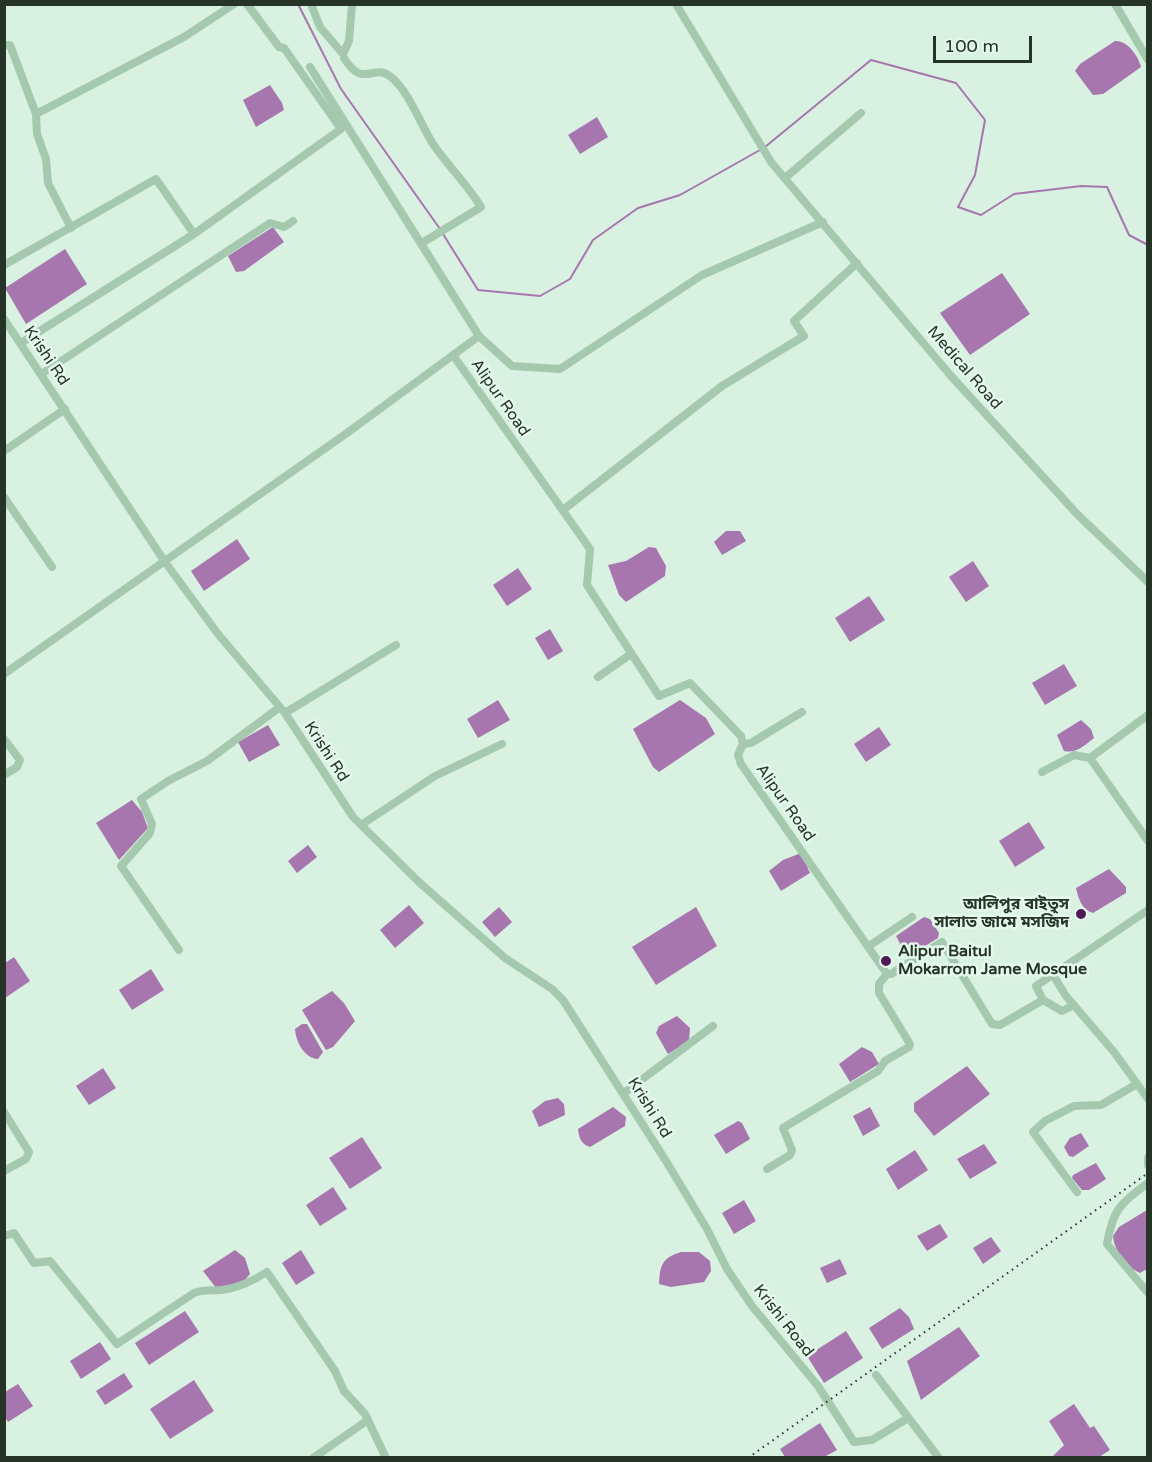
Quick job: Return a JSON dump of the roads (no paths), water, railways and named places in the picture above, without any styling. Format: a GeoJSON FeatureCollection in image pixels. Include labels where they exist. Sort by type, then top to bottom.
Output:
{"type":"FeatureCollection","features":[{"type":"Feature","properties":{"kind":"street"},"geometry":{"type":"LineString","coordinates":[[36,114],[184,37],[234,4]]}},
{"type":"Feature","properties":{"kind":"street"},"geometry":{"type":"LineString","coordinates":[[21,343],[194,234],[341,129],[284,48],[279,47],[247,4]]}},
{"type":"Feature","properties":{"kind":"street"},"geometry":{"type":"LineString","coordinates":[[311,4],[320,27],[343,54],[349,41],[352,4]]}},
{"type":"Feature","properties":{"kind":"street","name":"Medical Road"},"geometry":{"type":"LineString","coordinates":[[676,4],[771,162],[959,385],[1077,514],[1148,582]]}},
{"type":"Feature","properties":{"kind":"street"},"geometry":{"type":"LineString","coordinates":[[1115,4],[1148,60]]}},
{"type":"Feature","properties":{"kind":"street"},"geometry":{"type":"LineString","coordinates":[[4,45],[10,45],[36,114],[37,134],[46,159],[48,183],[71,228]]}},
{"type":"Feature","properties":{"kind":"street"},"geometry":{"type":"LineString","coordinates":[[344,58],[352,70],[358,74],[384,73],[391,77],[400,87],[435,146],[469,188],[481,207],[422,243]]}},
{"type":"Feature","properties":{"kind":"street"},"geometry":{"type":"LineString","coordinates":[[310,67],[479,336],[512,366],[560,369],[702,275],[823,222]]}},
{"type":"Feature","properties":{"kind":"street"},"geometry":{"type":"LineString","coordinates":[[785,178],[861,112]]}},
{"type":"Feature","properties":{"kind":"street"},"geometry":{"type":"LineString","coordinates":[[4,265],[156,179],[194,234]]}},
{"type":"Feature","properties":{"kind":"street"},"geometry":{"type":"LineString","coordinates":[[43,373],[265,225],[275,222],[284,226],[293,221]]}},
{"type":"Feature","properties":{"kind":"street"},"geometry":{"type":"LineString","coordinates":[[563,510],[722,386],[804,336],[794,321],[857,263]]}},
{"type":"Feature","properties":{"kind":"street","name":"Krishi Rd"},"geometry":{"type":"LineString","coordinates":[[4,319],[43,373],[165,562],[218,634],[282,710],[353,818],[420,883],[506,958],[558,994],[624,1092],[666,1161]]}},
{"type":"Feature","properties":{"kind":"street"},"geometry":{"type":"LineString","coordinates":[[4,674],[165,562],[479,336]]}},
{"type":"Feature","properties":{"kind":"street","name":"Alipur Road"},"geometry":{"type":"LineString","coordinates":[[453,355],[590,549],[587,585],[659,696],[690,682],[735,728],[743,744],[738,755],[741,764],[887,974]]}},
{"type":"Feature","properties":{"kind":"street"},"geometry":{"type":"LineString","coordinates":[[4,451],[65,409]]}},
{"type":"Feature","properties":{"kind":"street"},"geometry":{"type":"LineString","coordinates":[[4,497],[52,567]]}},
{"type":"Feature","properties":{"kind":"street"},"geometry":{"type":"LineString","coordinates":[[179,950],[121,866],[150,832],[152,824],[141,799],[168,781],[207,761],[282,710],[396,645]]}},
{"type":"Feature","properties":{"kind":"street"},"geometry":{"type":"LineString","coordinates":[[598,677],[632,654]]}},
{"type":"Feature","properties":{"kind":"street"},"geometry":{"type":"LineString","coordinates":[[743,744],[751,743],[802,712]]}},
{"type":"Feature","properties":{"kind":"street"},"geometry":{"type":"LineString","coordinates":[[1090,758],[1148,715]]}},
{"type":"Feature","properties":{"kind":"street"},"geometry":{"type":"LineString","coordinates":[[4,739],[20,760],[17,767],[4,775]]}},
{"type":"Feature","properties":{"kind":"street"},"geometry":{"type":"LineString","coordinates":[[361,825],[435,776],[502,744]]}},
{"type":"Feature","properties":{"kind":"street"},"geometry":{"type":"LineString","coordinates":[[1042,772],[1074,755],[1090,758],[1148,842]]}},
{"type":"Feature","properties":{"kind":"street"},"geometry":{"type":"LineString","coordinates":[[1074,1005],[1062,1011],[1043,1000],[1036,986],[1148,910]]}},
{"type":"Feature","properties":{"kind":"street"},"geometry":{"type":"LineString","coordinates":[[869,946],[912,917]]}},
{"type":"Feature","properties":{"kind":"street"},"geometry":{"type":"LineString","coordinates":[[767,1169],[790,1155],[792,1150],[783,1128],[878,1071],[885,1061],[909,1047],[910,1044],[879,993],[879,984],[887,974],[891,974],[942,942],[992,1024],[1000,1025],[1011,1020],[1043,1000]]}},
{"type":"Feature","properties":{"kind":"street"},"geometry":{"type":"LineString","coordinates":[[1053,975],[1148,1099]]}},
{"type":"Feature","properties":{"kind":"street"},"geometry":{"type":"LineString","coordinates":[[624,1092],[713,1026]]}},
{"type":"Feature","properties":{"kind":"street"},"geometry":{"type":"LineString","coordinates":[[1077,1192],[1033,1132],[1045,1121],[1074,1106],[1101,1106],[1137,1084]]}},
{"type":"Feature","properties":{"kind":"street"},"geometry":{"type":"LineString","coordinates":[[4,1112],[29,1152],[26,1159],[4,1171]]}},
{"type":"Feature","properties":{"kind":"street"},"geometry":{"type":"LineString","coordinates":[[1148,1158],[1148,1165]]}},
{"type":"Feature","properties":{"kind":"street","name":"Krishi Road"},"geometry":{"type":"LineString","coordinates":[[666,1161],[707,1229],[727,1269],[752,1305],[818,1386],[854,1442],[872,1440],[908,1418]]}},
{"type":"Feature","properties":{"kind":"street"},"geometry":{"type":"LineString","coordinates":[[1148,1183],[1120,1204],[1110,1226],[1107,1244],[1148,1293]]}},
{"type":"Feature","properties":{"kind":"street"},"geometry":{"type":"LineString","coordinates":[[4,1236],[14,1233],[34,1263],[50,1261],[117,1344],[200,1291],[227,1289],[251,1282],[267,1272],[335,1371],[344,1391],[368,1420],[386,1458]]}},
{"type":"Feature","properties":{"kind":"street"},"geometry":{"type":"LineString","coordinates":[[876,1375],[939,1458]]}},
{"type":"Feature","properties":{"kind":"street"},"geometry":{"type":"LineString","coordinates":[[313,1458],[368,1420]]}},
{"type":"Feature","properties":{"kind":"waterway"},"geometry":{"type":"LineString","coordinates":[[298,4],[341,89],[440,229]]}},
{"type":"Feature","properties":{"kind":"waterway"},"geometry":{"type":"LineString","coordinates":[[765,147],[871,60],[956,83],[985,120],[975,175],[958,207],[981,215],[1014,194],[1081,186],[1107,187],[1129,235],[1148,245]]}},
{"type":"Feature","properties":{"kind":"waterway"},"geometry":{"type":"LineString","coordinates":[[443,234],[478,290],[540,296],[570,279],[593,240],[638,208],[680,195],[760,150]]}},
{"type":"Feature","properties":{"kind":"railway"},"geometry":{"type":"LineString","coordinates":[[748,1458],[1148,1173]]}},
{"type":"Feature","properties":{"kind":"place","name":"আলিপুর বাইতুস সালাত জামে মসজিদ"},"geometry":{"type":"Point","coordinates":[1081,914]}},
{"type":"Feature","properties":{"kind":"place","name":"Alipur Baitul Mokarrom Jame Mosque"},"geometry":{"type":"Point","coordinates":[886,961]}}]}
